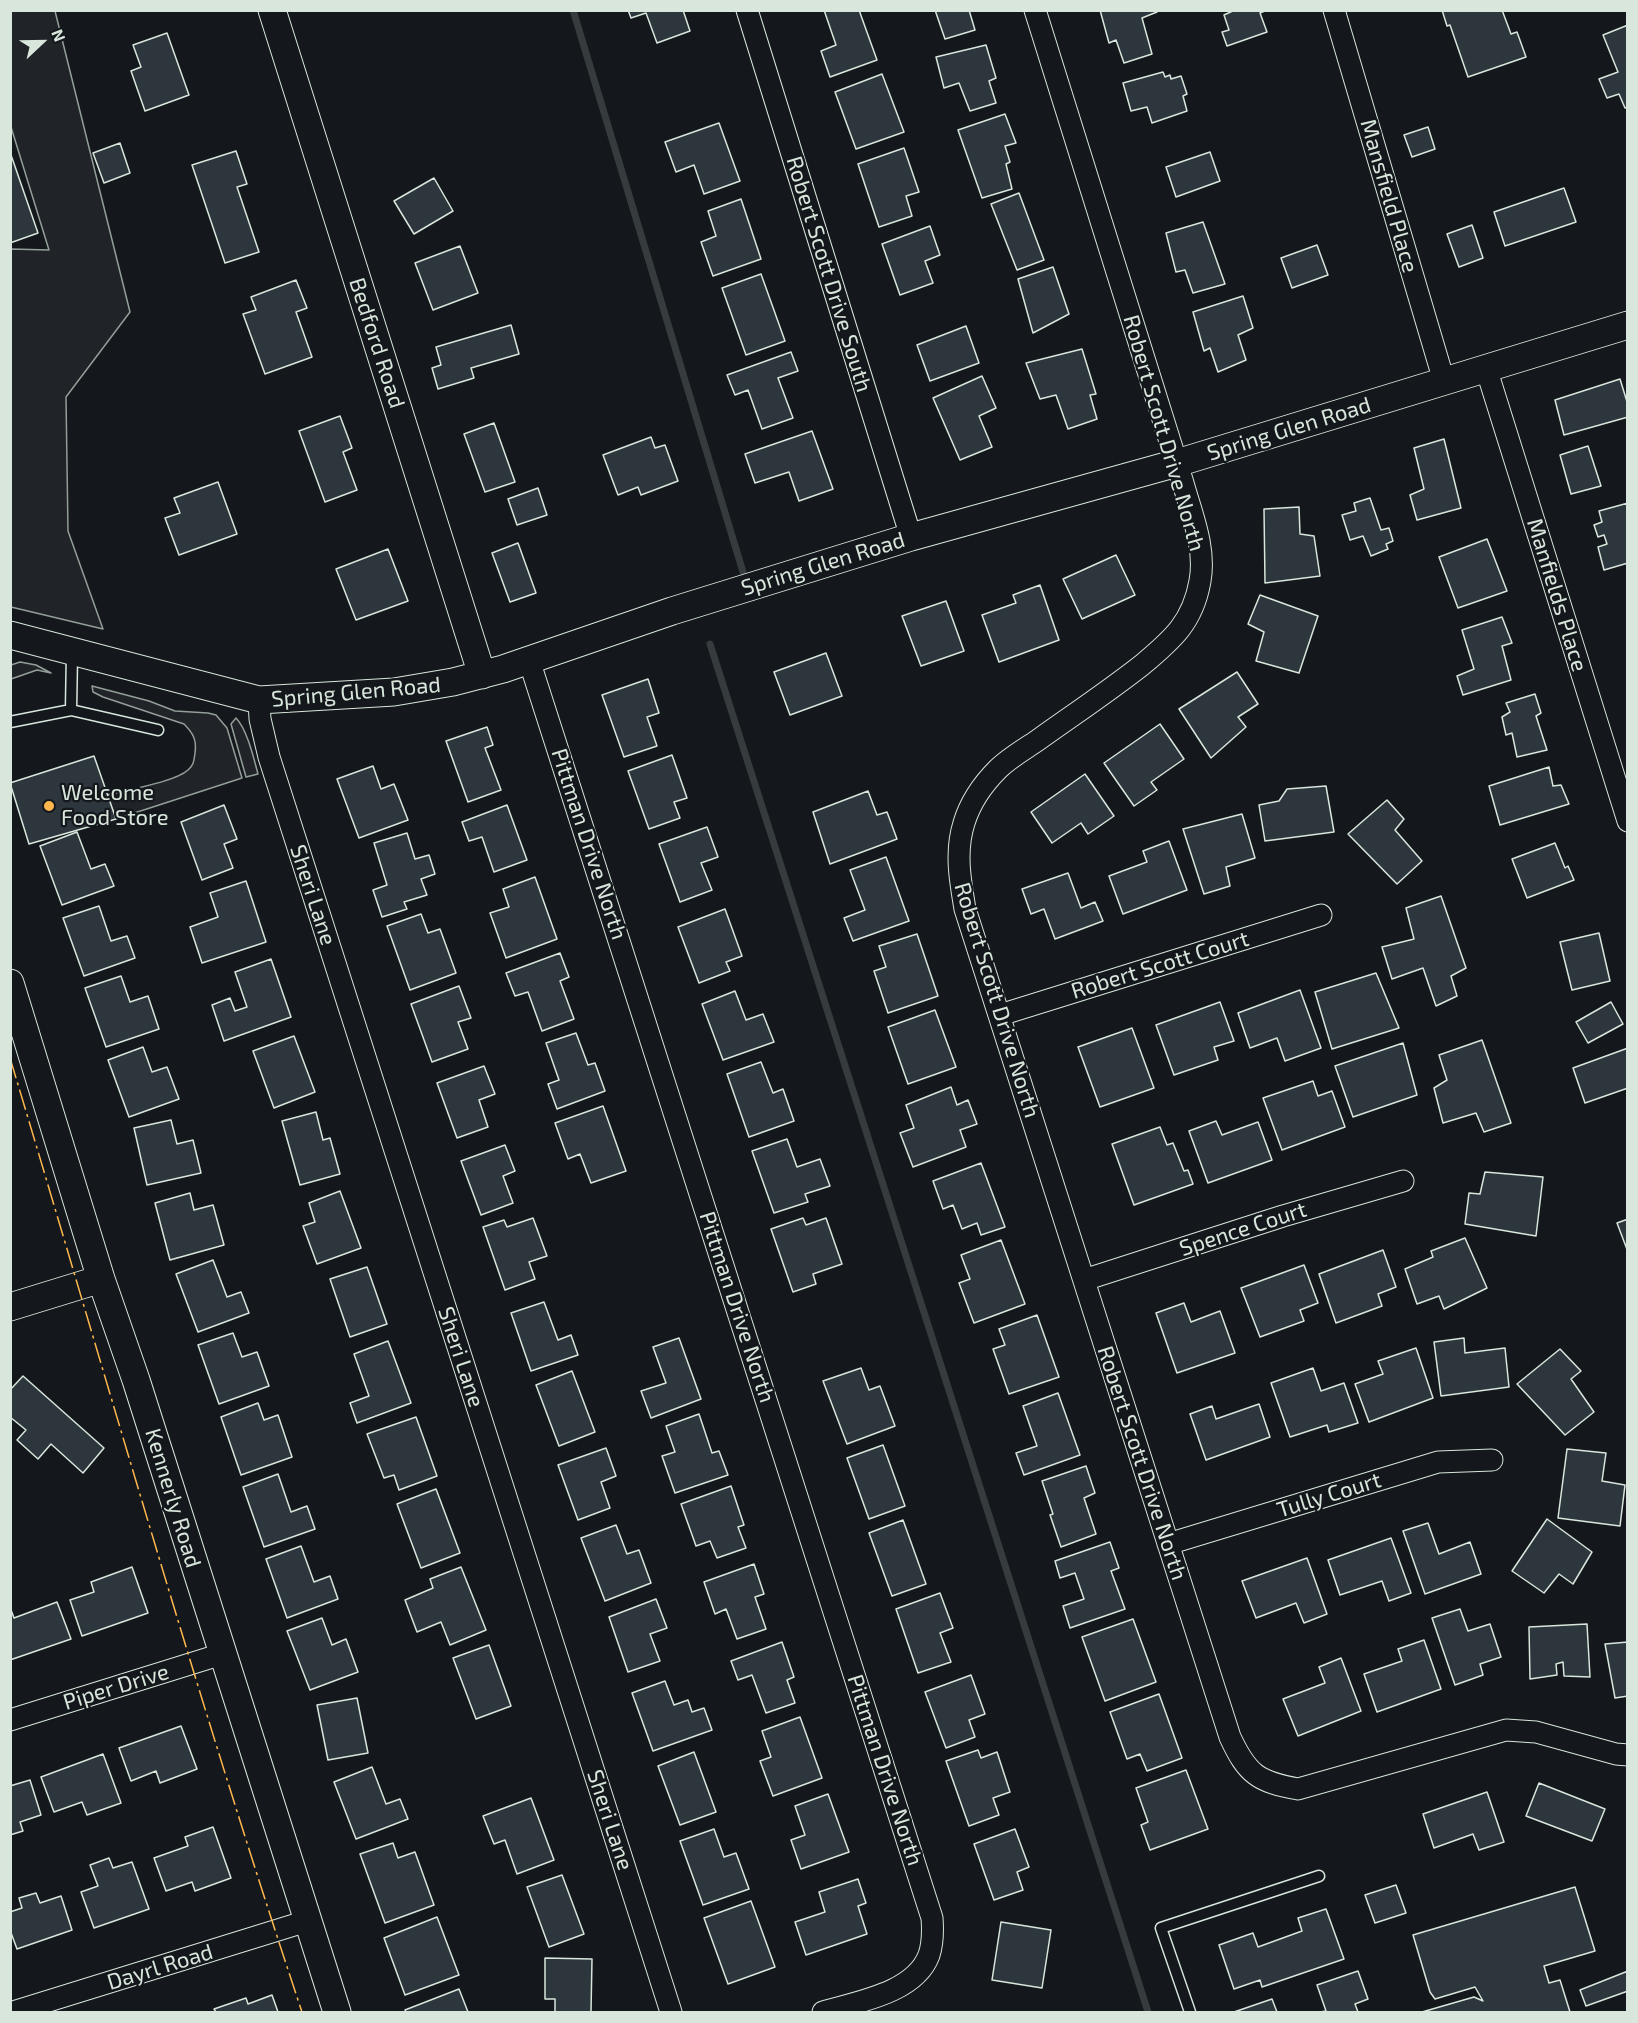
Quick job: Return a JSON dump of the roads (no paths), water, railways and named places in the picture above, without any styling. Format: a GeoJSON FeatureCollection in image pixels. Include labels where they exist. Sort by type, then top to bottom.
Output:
{"type":"FeatureCollection","features":[{"type":"Feature","properties":{"kind":"street","name":"Bedford Road"},"geometry":{"type":"LineString","coordinates":[[272,10],[482,675]]}},
{"type":"Feature","properties":{"kind":"street","name":"Robert Scott Drive South"},"geometry":{"type":"LineString","coordinates":[[747,10],[911,537]]}},
{"type":"Feature","properties":{"kind":"street","name":"Robert Scott Drive North"},"geometry":{"type":"LineString","coordinates":[[1035,10],[1177,463],[1202,550],[1200,580],[1195,604],[1185,624],[1170,642],[1129,675],[998,769],[973,801],[963,825],[958,857],[960,883],[965,909],[1230,1737],[1240,1758],[1260,1778],[1272,1784],[1298,1789],[1506,1730],[1536,1731],[1616,1754],[1628,1755]]}},
{"type":"Feature","properties":{"kind":"street","name":"Mansfield Place"},"geometry":{"type":"LineString","coordinates":[[1334,10],[1444,381]]}},
{"type":"Feature","properties":{"kind":"street","name":"Spring Glen Road"},"geometry":{"type":"LineString","coordinates":[[10,635],[259,700],[394,692],[453,682],[482,675],[672,611],[911,537],[1177,463],[1628,324]]}},
{"type":"Feature","properties":{"kind":"street","name":"Manfields Place"},"geometry":{"type":"LineString","coordinates":[[1486,368],[1628,821]]}},
{"type":"Feature","properties":{"kind":"street","name":"Pittman Drive North"},"geometry":{"type":"LineString","coordinates":[[529,660],[932,1918],[933,1938],[929,1956],[910,1981],[892,1990],[823,2013]]}},
{"type":"Feature","properties":{"kind":"street","name":"Sheri Lane"},"geometry":{"type":"LineString","coordinates":[[259,700],[260,719],[268,757],[671,2013]]}},
{"type":"Feature","properties":{"kind":"street","name":"Robert Scott Court"},"geometry":{"type":"LineString","coordinates":[[1000,1016],[1321,915]]}},
{"type":"Feature","properties":{"kind":"street","name":"Kennerly Road"},"geometry":{"type":"LineString","coordinates":[[10,983],[101,1279],[136,1380],[337,2013]]}},
{"type":"Feature","properties":{"kind":"street","name":"Spence Court"},"geometry":{"type":"LineString","coordinates":[[1084,1280],[1283,1216],[1403,1181]]}},
{"type":"Feature","properties":{"kind":"street"},"geometry":{"type":"LineString","coordinates":[[10,1307],[101,1279]]}},
{"type":"Feature","properties":{"kind":"street","name":"Tully Court"},"geometry":{"type":"LineString","coordinates":[[1168,1544],[1438,1462],[1492,1460]]}},
{"type":"Feature","properties":{"kind":"street","name":"Piper Drive"},"geometry":{"type":"LineString","coordinates":[[10,1720],[222,1654]]}},
{"type":"Feature","properties":{"kind":"street","name":"Dayrl Road"},"geometry":{"type":"LineString","coordinates":[[13,2013],[307,1921]]}},
{"type":"Feature","properties":{"kind":"lane"},"geometry":{"type":"LineString","coordinates":[[71,710],[72,652]]}},
{"type":"Feature","properties":{"kind":"lane"},"geometry":{"type":"LineString","coordinates":[[10,722],[71,710],[158,730]]}},
{"type":"Feature","properties":{"kind":"lane"},"geometry":{"type":"LineString","coordinates":[[1190,2013],[1161,1928],[1318,1876]]}},
{"type":"Feature","properties":{"kind":"waterway"},"geometry":{"type":"LineString","coordinates":[[573,10],[743,572]]}},
{"type":"Feature","properties":{"kind":"waterway"},"geometry":{"type":"LineString","coordinates":[[710,644],[1148,2012]]}},
{"type":"Feature","properties":{"kind":"place","name":"Welcome Food Store"},"geometry":{"type":"Point","coordinates":[49,806]}}]}
